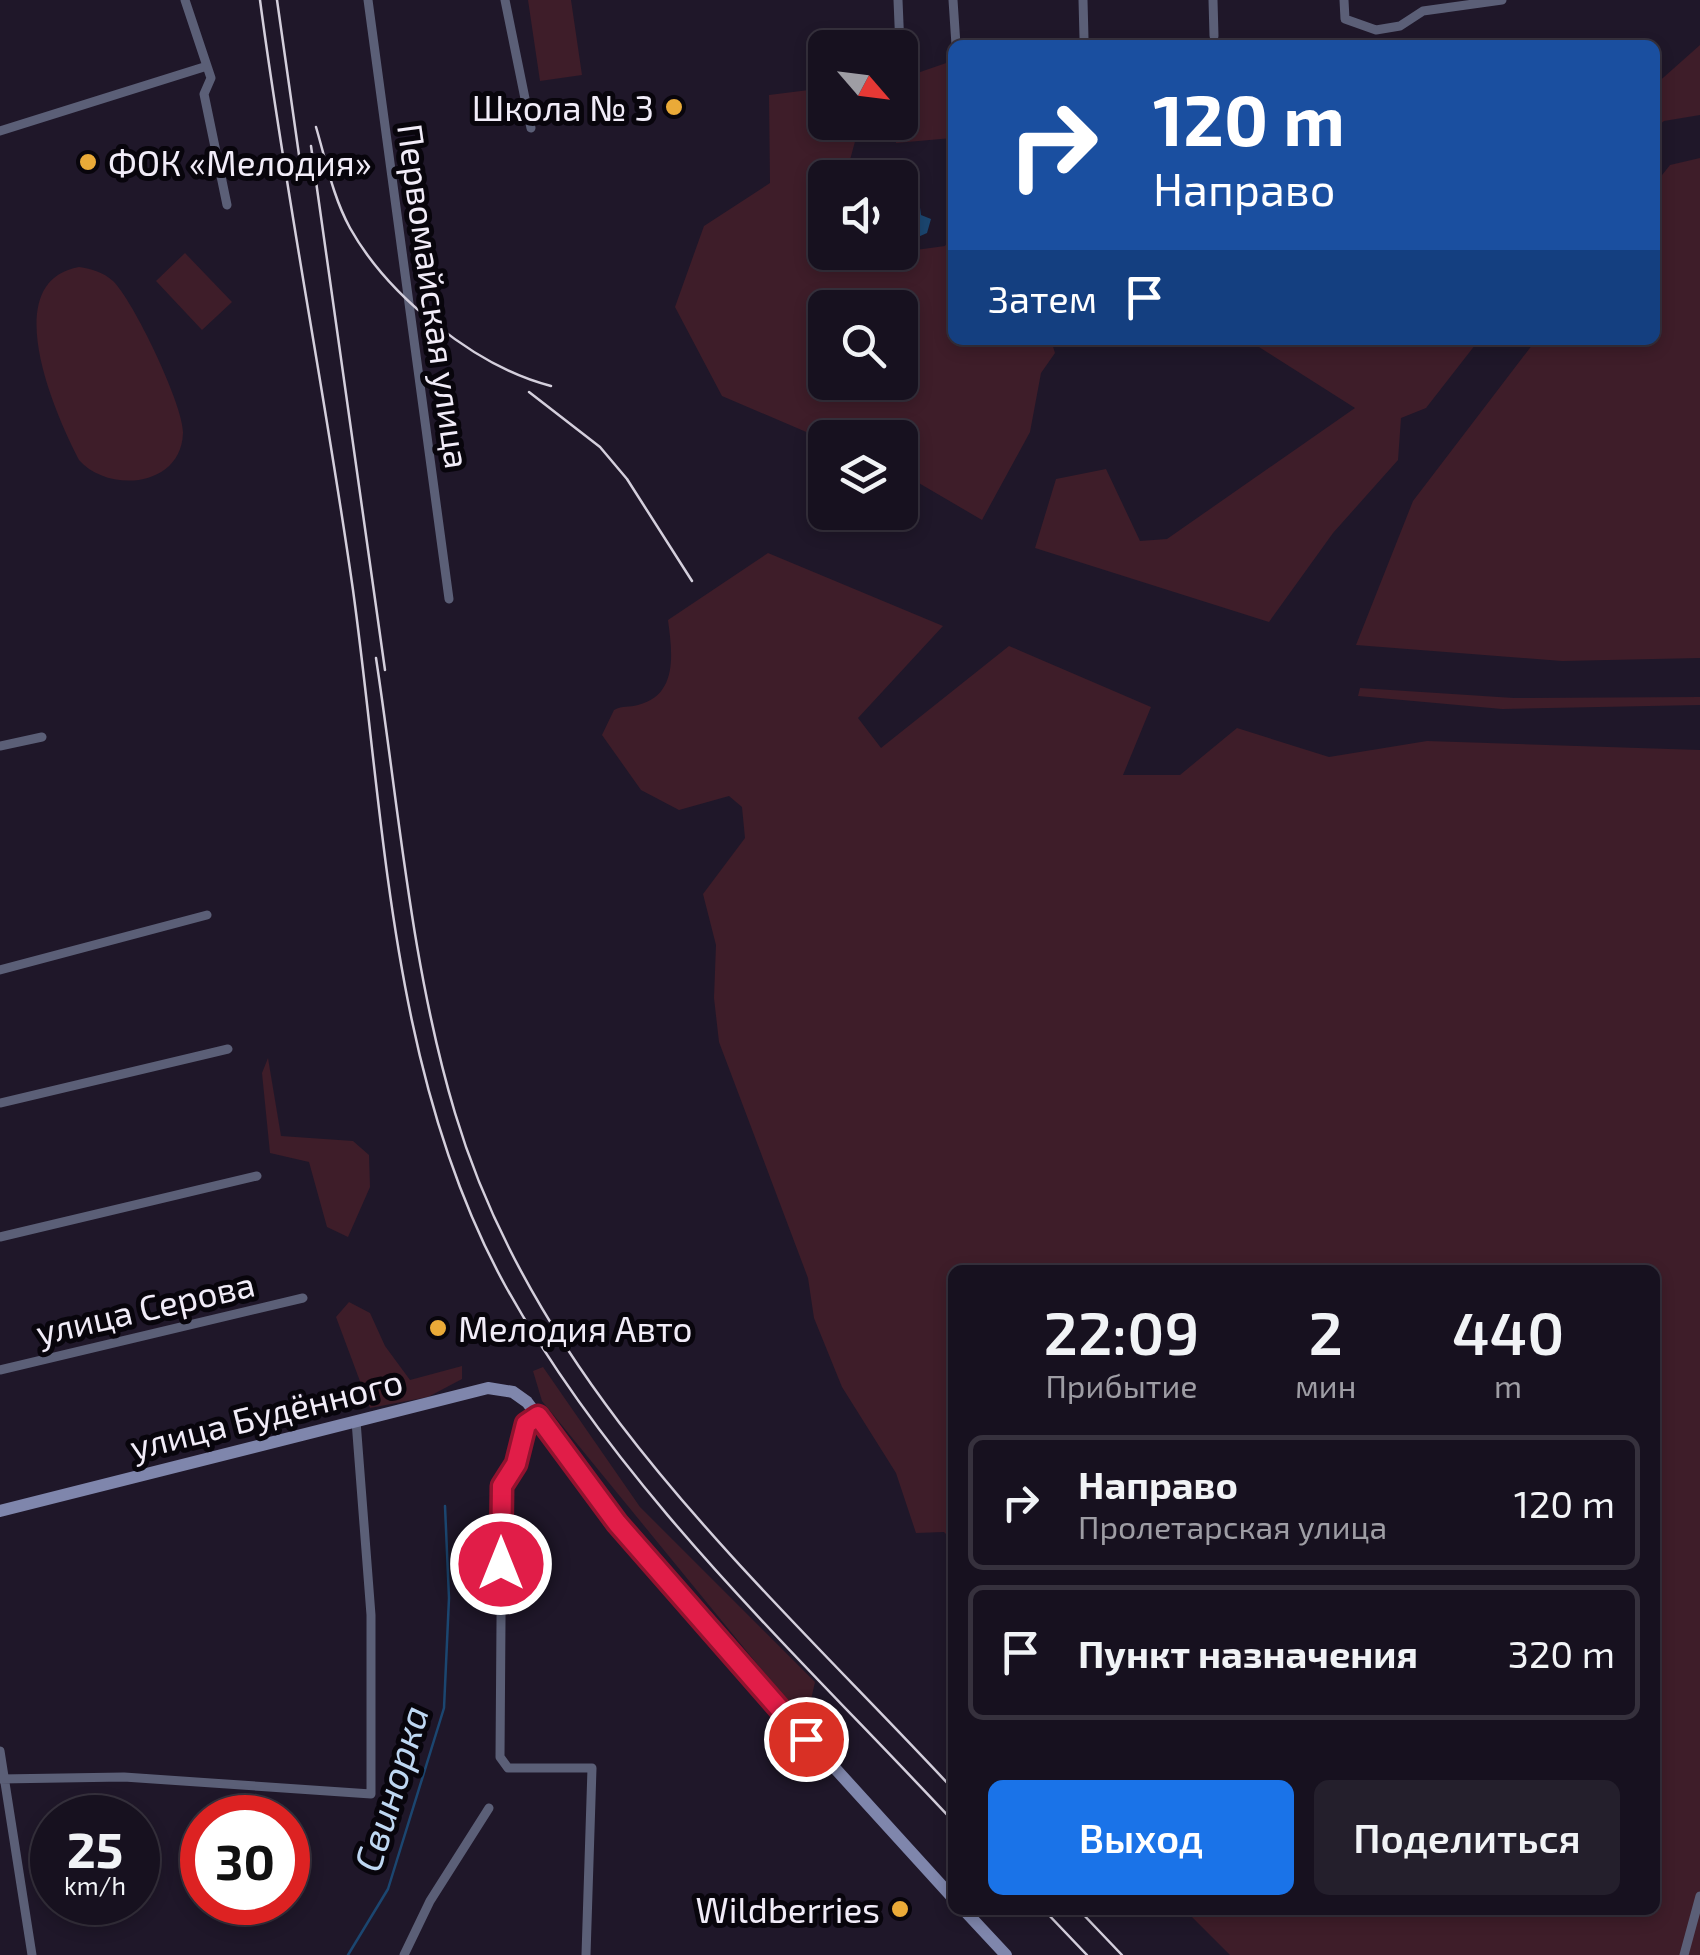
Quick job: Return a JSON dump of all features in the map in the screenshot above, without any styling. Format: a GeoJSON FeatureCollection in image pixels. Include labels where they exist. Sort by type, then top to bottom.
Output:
{"type":"FeatureCollection","features":[{"type":"Feature","properties":{"kind":"main road","name":"улица Будённого"},"geometry":{"type":"LineString","coordinates":[[0,1512],[498,1388],[518,1394],[617,1523],[712,1634],[948,1893]]}},
{"type":"Feature","properties":{"kind":"main road"},"geometry":{"type":"LineString","coordinates":[[969,1915],[1006,1955]]}},
{"type":"Feature","properties":{"kind":"street"},"geometry":{"type":"LineString","coordinates":[[185,0],[204,67],[212,78],[204,94],[227,205]]}},
{"type":"Feature","properties":{"kind":"street","name":"Первомайская улица"},"geometry":{"type":"LineString","coordinates":[[368,0],[449,600]]}},
{"type":"Feature","properties":{"kind":"street"},"geometry":{"type":"LineString","coordinates":[[504,0],[530,128]]}},
{"type":"Feature","properties":{"kind":"street"},"geometry":{"type":"LineString","coordinates":[[898,0],[899,30]]}},
{"type":"Feature","properties":{"kind":"street"},"geometry":{"type":"LineString","coordinates":[[954,0],[956,40]]}},
{"type":"Feature","properties":{"kind":"street"},"geometry":{"type":"LineString","coordinates":[[1083,0],[1084,38]]}},
{"type":"Feature","properties":{"kind":"street"},"geometry":{"type":"LineString","coordinates":[[1212,0],[1214,36]]}},
{"type":"Feature","properties":{"kind":"street"},"geometry":{"type":"LineString","coordinates":[[1344,0],[1345,19],[1376,30],[1400,26],[1423,11],[1502,0]]}},
{"type":"Feature","properties":{"kind":"street"},"geometry":{"type":"LineString","coordinates":[[0,131],[204,67]]}},
{"type":"Feature","properties":{"kind":"street"},"geometry":{"type":"LineString","coordinates":[[0,746],[42,737]]}},
{"type":"Feature","properties":{"kind":"street"},"geometry":{"type":"LineString","coordinates":[[0,970],[207,914]]}},
{"type":"Feature","properties":{"kind":"street"},"geometry":{"type":"LineString","coordinates":[[0,1103],[228,1049]]}},
{"type":"Feature","properties":{"kind":"street"},"geometry":{"type":"LineString","coordinates":[[0,1237],[257,1176]]}},
{"type":"Feature","properties":{"kind":"street","name":"улица Серова"},"geometry":{"type":"LineString","coordinates":[[0,1370],[304,1298]]}},
{"type":"Feature","properties":{"kind":"street"},"geometry":{"type":"LineString","coordinates":[[538,1416],[526,1424],[516,1464],[502,1486],[500,1757],[508,1768],[592,1768],[586,1955]]}},
{"type":"Feature","properties":{"kind":"street"},"geometry":{"type":"LineString","coordinates":[[2,1778],[124,1777],[371,1794],[371,1615],[356,1421]]}},
{"type":"Feature","properties":{"kind":"street"},"geometry":{"type":"LineString","coordinates":[[0,1751],[32,1955]]}},
{"type":"Feature","properties":{"kind":"street"},"geometry":{"type":"LineString","coordinates":[[404,1955],[430,1901],[489,1808]]}},
{"type":"Feature","properties":{"kind":"street"},"geometry":{"type":"LineString","coordinates":[[1684,1955],[1700,1896]]}},
{"type":"Feature","properties":{"kind":"shaded area"},"geometry":{"type":"Polygon","coordinates":[[[528,0],[571,0],[582,75],[540,81],[528,0]]]}},
{"type":"Feature","properties":{"kind":"shaded area"},"geometry":{"type":"Polygon","coordinates":[[[1700,45],[1700,115],[1660,124],[1660,81],[1700,45]]]}},
{"type":"Feature","properties":{"kind":"shaded area"},"geometry":{"type":"Polygon","coordinates":[[[948,62],[948,138],[896,143],[918,140],[918,73],[948,62]]]}},
{"type":"Feature","properties":{"kind":"shaded area"},"geometry":{"type":"Polygon","coordinates":[[[808,90],[808,140],[855,140],[850,160],[808,160],[808,270],[918,270],[918,250],[945,246],[948,241],[948,345],[1053,345],[1055,353],[1041,373],[1030,432],[982,520],[918,483],[918,420],[808,420],[808,433],[722,396],[675,307],[704,226],[770,183],[769,95],[808,90]]]}},
{"type":"Feature","properties":{"kind":"shaded area"},"geometry":{"type":"Polygon","coordinates":[[[1700,158],[1700,658],[1562,661],[1356,645],[1413,501],[1532,345],[1660,345],[1660,178],[1670,165],[1700,158]]]}},
{"type":"Feature","properties":{"kind":"shaded area"},"geometry":{"type":"Polygon","coordinates":[[[185,253],[232,302],[202,330],[156,281],[185,253]]]}},
{"type":"Feature","properties":{"kind":"shaded area"},"geometry":{"type":"Polygon","coordinates":[[[79,267],[105,275],[122,292],[156,354],[175,401],[183,433],[179,451],[170,465],[157,474],[124,480],[92,471],[79,460],[56,408],[38,348],[37,319],[42,295],[55,277],[79,267]]]}},
{"type":"Feature","properties":{"kind":"shaded area"},"geometry":{"type":"Polygon","coordinates":[[[1256,345],[1475,345],[1426,408],[1401,418],[1398,460],[1333,533],[1269,622],[1035,548],[1056,479],[1106,469],[1140,541],[1167,539],[1355,408],[1256,345]]]}},
{"type":"Feature","properties":{"kind":"shaded area"},"geometry":{"type":"Polygon","coordinates":[[[768,553],[943,626],[858,718],[881,748],[1009,646],[1151,707],[1123,775],[1180,775],[1237,728],[1329,757],[1427,741],[1700,750],[1700,1955],[1230,1955],[1190,1915],[1660,1915],[1660,1265],[948,1265],[948,1536],[944,1532],[916,1533],[896,1473],[842,1387],[814,1318],[808,1278],[719,1042],[714,998],[716,945],[703,894],[745,838],[742,807],[729,796],[679,810],[641,790],[602,735],[614,710],[651,700],[667,682],[671,658],[668,620],[768,553]]]}},
{"type":"Feature","properties":{"kind":"shaded area"},"geometry":{"type":"Polygon","coordinates":[[[1360,688],[1514,698],[1700,697],[1700,705],[1502,709],[1358,696],[1360,688]]]}},
{"type":"Feature","properties":{"kind":"shaded area"},"geometry":{"type":"Polygon","coordinates":[[[268,1058],[281,1136],[353,1141],[369,1155],[370,1187],[348,1237],[327,1227],[309,1162],[270,1153],[262,1073],[268,1058]]]}},
{"type":"Feature","properties":{"kind":"shaded area"},"geometry":{"type":"Polygon","coordinates":[[[349,1302],[370,1313],[385,1346],[410,1380],[462,1366],[462,1379],[428,1397],[370,1408],[336,1317],[349,1302]]]}},
{"type":"Feature","properties":{"kind":"shaded area"},"geometry":{"type":"Polygon","coordinates":[[[543,1367],[640,1507],[815,1682],[810,1704],[798,1714],[542,1401],[533,1371],[543,1367]]]}},
{"type":"Feature","properties":{"kind":"water"},"geometry":{"type":"Polygon","coordinates":[[[918,200],[921,215],[931,219],[927,233],[918,237],[918,200]]]}},
{"type":"Feature","properties":{"kind":"waterway","name":"Свинорка"},"geometry":{"type":"LineString","coordinates":[[348,1955],[388,1889],[444,1708],[449,1598],[445,1506]]}},
{"type":"Feature","properties":{"kind":"railway"},"geometry":{"type":"LineString","coordinates":[[260,0],[353,590],[398,946],[415,1035],[438,1122],[467,1206],[506,1287],[551,1361],[655,1501],[712,1567],[948,1816]]}},
{"type":"Feature","properties":{"kind":"railway"},"geometry":{"type":"LineString","coordinates":[[277,0],[301,169]]}},
{"type":"Feature","properties":{"kind":"railway"},"geometry":{"type":"LineString","coordinates":[[316,127],[344,216],[366,254],[387,279],[464,346],[522,377],[551,386]]}},
{"type":"Feature","properties":{"kind":"railway"},"geometry":{"type":"LineString","coordinates":[[311,146],[385,670]]}},
{"type":"Feature","properties":{"kind":"railway"},"geometry":{"type":"LineString","coordinates":[[529,392],[600,447],[627,479],[692,581]]}},
{"type":"Feature","properties":{"kind":"railway"},"geometry":{"type":"LineString","coordinates":[[376,658],[427,1001],[455,1113],[492,1213],[541,1306],[598,1394],[663,1478],[733,1558],[948,1784]]}},
{"type":"Feature","properties":{"kind":"railway"},"geometry":{"type":"LineString","coordinates":[[1049,1915],[1087,1955]]}},
{"type":"Feature","properties":{"kind":"railway"},"geometry":{"type":"LineString","coordinates":[[1084,1915],[1122,1955]]}},
{"type":"Feature","properties":{"kind":"place","name":"Школа № 3"},"geometry":{"type":"Point","coordinates":[674,107]}},
{"type":"Feature","properties":{"kind":"place","name":"ФОК «Мелодия»"},"geometry":{"type":"Point","coordinates":[88,162]}},
{"type":"Feature","properties":{"kind":"place","name":"Мелодия Авто"},"geometry":{"type":"Point","coordinates":[438,1328]}},
{"type":"Feature","properties":{"kind":"place","name":"Wildberries"},"geometry":{"type":"Point","coordinates":[900,1909]}},
{"type":"Feature","properties":{"kind":"route"},"geometry":{"type":"LineString","coordinates":[[501,1564],[502,1486],[516,1464],[526,1424],[538,1416],[617,1523],[806,1739]]}}]}
